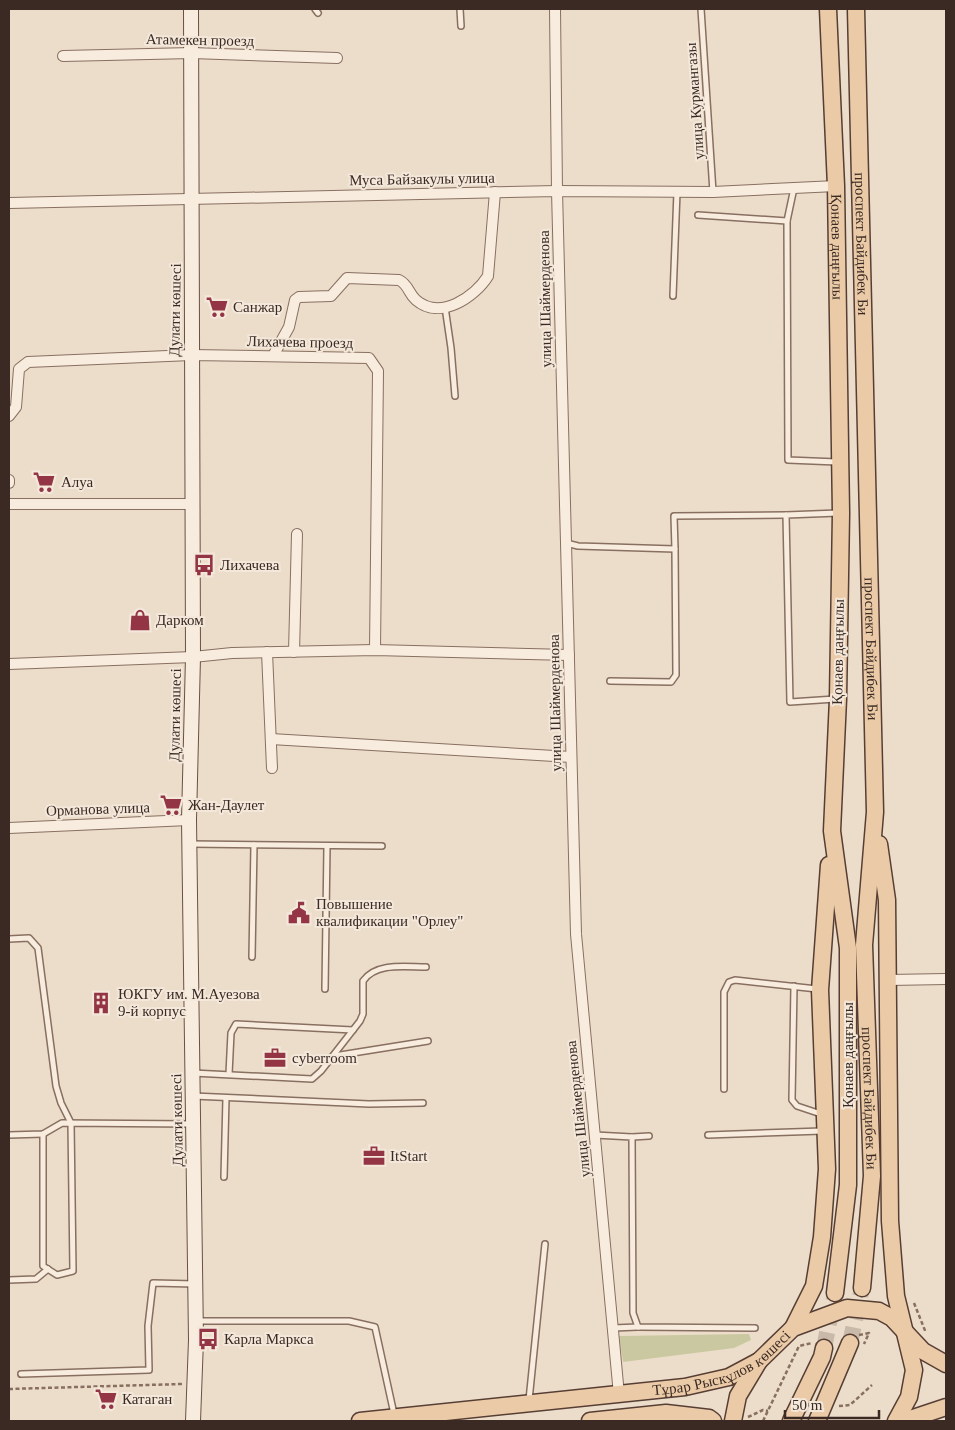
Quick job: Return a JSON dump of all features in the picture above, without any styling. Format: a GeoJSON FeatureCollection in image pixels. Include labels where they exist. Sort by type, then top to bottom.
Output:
{"type":"FeatureCollection","features":[{"type":"Feature","properties":{"kind":"main road","name":"Дулати көшесі"},"geometry":{"type":"LineString","coordinates":[[191,9],[193,198],[191,504],[193,658],[189,844],[196,1321],[193,1421]]}},
{"type":"Feature","properties":{"kind":"main road","name":"Қонаев даңғылы"},"geometry":{"type":"LineString","coordinates":[[828,9],[836,186],[841,513],[838,699],[832,830],[848,948],[848,1185],[835,1293]]}},
{"type":"Feature","properties":{"kind":"main road","name":"проспект Байдибек Би"},"geometry":{"type":"LineString","coordinates":[[856,9],[875,812],[864,945],[872,1176],[862,1288]]}},
{"type":"Feature","properties":{"kind":"main road"},"geometry":{"type":"LineString","coordinates":[[875,812],[887,900],[890,1221],[896,1296],[914,1370],[909,1397],[896,1421]]}},
{"type":"Feature","properties":{"kind":"main road"},"geometry":{"type":"LineString","coordinates":[[793,1328],[814,1286],[822,1237],[826,1131],[820,990],[832,830]]}},
{"type":"Feature","properties":{"kind":"main road","name":"Тұрар Рыскұлов көшесі"},"geometry":{"type":"LineString","coordinates":[[360,1421],[685,1387],[728,1376],[759,1362],[793,1328],[847,1308],[879,1311],[892,1318],[923,1351],[946,1364]]}},
{"type":"Feature","properties":{"kind":"main road"},"geometry":{"type":"LineString","coordinates":[[817,1421],[850,1343]]}},
{"type":"Feature","properties":{"kind":"main road"},"geometry":{"type":"LineString","coordinates":[[790,1421],[822,1357],[824,1348]]}},
{"type":"Feature","properties":{"kind":"main road"},"geometry":{"type":"LineString","coordinates":[[738,1420],[738,1396],[759,1362]]}},
{"type":"Feature","properties":{"kind":"main road"},"geometry":{"type":"LineString","coordinates":[[904,1421],[946,1407]]}},
{"type":"Feature","properties":{"kind":"main road","name":"Тұрар Рыскұлов көшесі"},"geometry":{"type":"LineString","coordinates":[[590,1421],[666,1413],[709,1418],[713,1421]]}},
{"type":"Feature","properties":{"kind":"street","name":"улица Шаймерденова"},"geometry":{"type":"LineString","coordinates":[[555,9],[557,191],[576,934],[619,1395]]}},
{"type":"Feature","properties":{"kind":"street","name":"Атамекен проезд"},"geometry":{"type":"LineString","coordinates":[[63,56],[192,53],[337,58]]}},
{"type":"Feature","properties":{"kind":"street","name":"Муса Байзакулы улица"},"geometry":{"type":"LineString","coordinates":[[9,203],[557,191],[713,192],[836,186]]}},
{"type":"Feature","properties":{"kind":"street"},"geometry":{"type":"LineString","coordinates":[[273,356],[289,327],[295,300],[299,297],[331,296],[347,278],[399,280],[406,283],[414,299],[422,304],[445,306],[470,297],[482,286],[488,276],[495,192]]}},
{"type":"Feature","properties":{"kind":"street","name":"Лихачева проезд"},"geometry":{"type":"LineString","coordinates":[[9,416],[16,407],[19,369],[28,362],[191,355],[369,358],[378,371],[375,650]]}},
{"type":"Feature","properties":{"kind":"street"},"geometry":{"type":"LineString","coordinates":[[9,504],[191,504]]}},
{"type":"Feature","properties":{"kind":"street"},"geometry":{"type":"LineString","coordinates":[[294,652],[297,534]]}},
{"type":"Feature","properties":{"kind":"street"},"geometry":{"type":"LineString","coordinates":[[9,664],[193,658],[267,652],[375,650],[569,655]]}},
{"type":"Feature","properties":{"kind":"street"},"geometry":{"type":"LineString","coordinates":[[267,652],[272,768]]}},
{"type":"Feature","properties":{"kind":"street"},"geometry":{"type":"LineString","coordinates":[[270,738],[571,757]]}},
{"type":"Feature","properties":{"kind":"street","name":"Орманова улица"},"geometry":{"type":"LineString","coordinates":[[9,828],[189,820]]}},
{"type":"Feature","properties":{"kind":"street"},"geometry":{"type":"LineString","coordinates":[[889,980],[946,979]]}},
{"type":"Feature","properties":{"kind":"lane"},"geometry":{"type":"LineString","coordinates":[[460,9],[460,26]]}},
{"type":"Feature","properties":{"kind":"lane","name":"улица Курмангазы"},"geometry":{"type":"LineString","coordinates":[[701,9],[713,192]]}},
{"type":"Feature","properties":{"kind":"lane"},"geometry":{"type":"LineString","coordinates":[[794,188],[787,221],[788,460],[840,462]]}},
{"type":"Feature","properties":{"kind":"lane"},"geometry":{"type":"LineString","coordinates":[[673,296],[676,192]]}},
{"type":"Feature","properties":{"kind":"lane"},"geometry":{"type":"LineString","coordinates":[[698,215],[787,221]]}},
{"type":"Feature","properties":{"kind":"lane"},"geometry":{"type":"LineString","coordinates":[[445,306],[451,348],[454,396]]}},
{"type":"Feature","properties":{"kind":"lane"},"geometry":{"type":"LineString","coordinates":[[610,681],[671,682],[676,675],[674,516],[841,513]]}},
{"type":"Feature","properties":{"kind":"lane"},"geometry":{"type":"LineString","coordinates":[[786,515],[790,702],[838,699]]}},
{"type":"Feature","properties":{"kind":"lane"},"geometry":{"type":"LineString","coordinates":[[566,544],[675,549]]}},
{"type":"Feature","properties":{"kind":"lane"},"geometry":{"type":"LineString","coordinates":[[189,844],[382,846]]}},
{"type":"Feature","properties":{"kind":"lane"},"geometry":{"type":"LineString","coordinates":[[252,957],[254,845]]}},
{"type":"Feature","properties":{"kind":"lane"},"geometry":{"type":"LineString","coordinates":[[325,989],[327,846]]}},
{"type":"Feature","properties":{"kind":"lane"},"geometry":{"type":"LineString","coordinates":[[9,939],[29,938],[38,948],[56,1086],[61,1103],[71,1123],[73,1271],[57,1275],[43,1266],[43,1134]]}},
{"type":"Feature","properties":{"kind":"lane"},"geometry":{"type":"LineString","coordinates":[[192,1073],[312,1078],[333,1056],[363,1014],[363,981],[366,977],[390,966],[426,967]]}},
{"type":"Feature","properties":{"kind":"lane"},"geometry":{"type":"LineString","coordinates":[[724,1089],[724,992],[727,984],[735,980],[820,990]]}},
{"type":"Feature","properties":{"kind":"lane"},"geometry":{"type":"LineString","coordinates":[[794,986],[792,1100],[796,1106],[825,1115]]}},
{"type":"Feature","properties":{"kind":"lane"},"geometry":{"type":"LineString","coordinates":[[229,1074],[231,1033],[236,1024],[353,1030]]}},
{"type":"Feature","properties":{"kind":"lane"},"geometry":{"type":"LineString","coordinates":[[333,1056],[428,1042]]}},
{"type":"Feature","properties":{"kind":"lane"},"geometry":{"type":"LineString","coordinates":[[193,1096],[369,1104],[422,1103]]}},
{"type":"Feature","properties":{"kind":"lane"},"geometry":{"type":"LineString","coordinates":[[224,1177],[226,1098]]}},
{"type":"Feature","properties":{"kind":"lane"},"geometry":{"type":"LineString","coordinates":[[9,1135],[43,1134],[62,1123],[193,1124]]}},
{"type":"Feature","properties":{"kind":"lane"},"geometry":{"type":"LineString","coordinates":[[708,1135],[826,1131]]}},
{"type":"Feature","properties":{"kind":"lane"},"geometry":{"type":"LineString","coordinates":[[595,1135],[649,1136]]}},
{"type":"Feature","properties":{"kind":"lane"},"geometry":{"type":"LineString","coordinates":[[632,1136],[633,1313],[638,1327]]}},
{"type":"Feature","properties":{"kind":"lane"},"geometry":{"type":"LineString","coordinates":[[529,1404],[545,1244]]}},
{"type":"Feature","properties":{"kind":"lane"},"geometry":{"type":"LineString","coordinates":[[9,1280],[36,1279],[48,1269]]}},
{"type":"Feature","properties":{"kind":"lane"},"geometry":{"type":"LineString","coordinates":[[21,1374],[149,1370],[148,1326],[153,1282],[195,1284]]}},
{"type":"Feature","properties":{"kind":"lane"},"geometry":{"type":"LineString","coordinates":[[196,1321],[349,1321],[375,1327],[394,1418]]}},
{"type":"Feature","properties":{"kind":"lane"},"geometry":{"type":"LineString","coordinates":[[613,1328],[755,1328]]}},
{"type":"Feature","properties":{"kind":"path"},"geometry":{"type":"LineString","coordinates":[[914,1303],[927,1336]]}},
{"type":"Feature","properties":{"kind":"path"},"geometry":{"type":"LineString","coordinates":[[9,1389],[194,1384]]}},
{"type":"Feature","properties":{"kind":"path"},"geometry":{"type":"LineString","coordinates":[[838,1407],[850,1405],[872,1384]]}},
{"type":"Feature","properties":{"kind":"path"},"geometry":{"type":"LineString","coordinates":[[738,1420],[763,1410],[768,1411]]}},
{"type":"Feature","properties":{"kind":"shaded area"},"geometry":{"type":"Polygon","coordinates":[[[749,1334],[751,1340],[734,1348],[623,1362],[619,1336],[749,1334]]]}},
{"type":"Feature","properties":{"kind":"tunnel"},"geometry":{"type":"LineString","coordinates":[[850,1343],[862,1288]]}},
{"type":"Feature","properties":{"kind":"tunnel"},"geometry":{"type":"LineString","coordinates":[[824,1348],[835,1293]]}},
{"type":"Feature","properties":{"kind":"place","name":"Санжар"},"geometry":{"type":"Point","coordinates":[217,307]}},
{"type":"Feature","properties":{"kind":"place","name":"Алуа"},"geometry":{"type":"Point","coordinates":[44,482]}},
{"type":"Feature","properties":{"kind":"place","name":"Лихачева"},"geometry":{"type":"Point","coordinates":[204,565]}},
{"type":"Feature","properties":{"kind":"place","name":"Дарком"},"geometry":{"type":"Point","coordinates":[140,620]}},
{"type":"Feature","properties":{"kind":"place","name":"Жан-Даулет"},"geometry":{"type":"Point","coordinates":[171,805]}},
{"type":"Feature","properties":{"kind":"place","name":"Повышение квалификации \"Орлеу\""},"geometry":{"type":"Point","coordinates":[299,913]}},
{"type":"Feature","properties":{"kind":"place","name":"ЮКГУ им. М.Ауезова 9-й корпус"},"geometry":{"type":"Point","coordinates":[101,1003]}},
{"type":"Feature","properties":{"kind":"place","name":"cyberroom"},"geometry":{"type":"Point","coordinates":[275,1058]}},
{"type":"Feature","properties":{"kind":"place","name":"ItStart"},"geometry":{"type":"Point","coordinates":[374,1156]}},
{"type":"Feature","properties":{"kind":"place","name":"Карла Маркса"},"geometry":{"type":"Point","coordinates":[208,1339]}},
{"type":"Feature","properties":{"kind":"place","name":"Катаган"},"geometry":{"type":"Point","coordinates":[106,1399]}}]}
